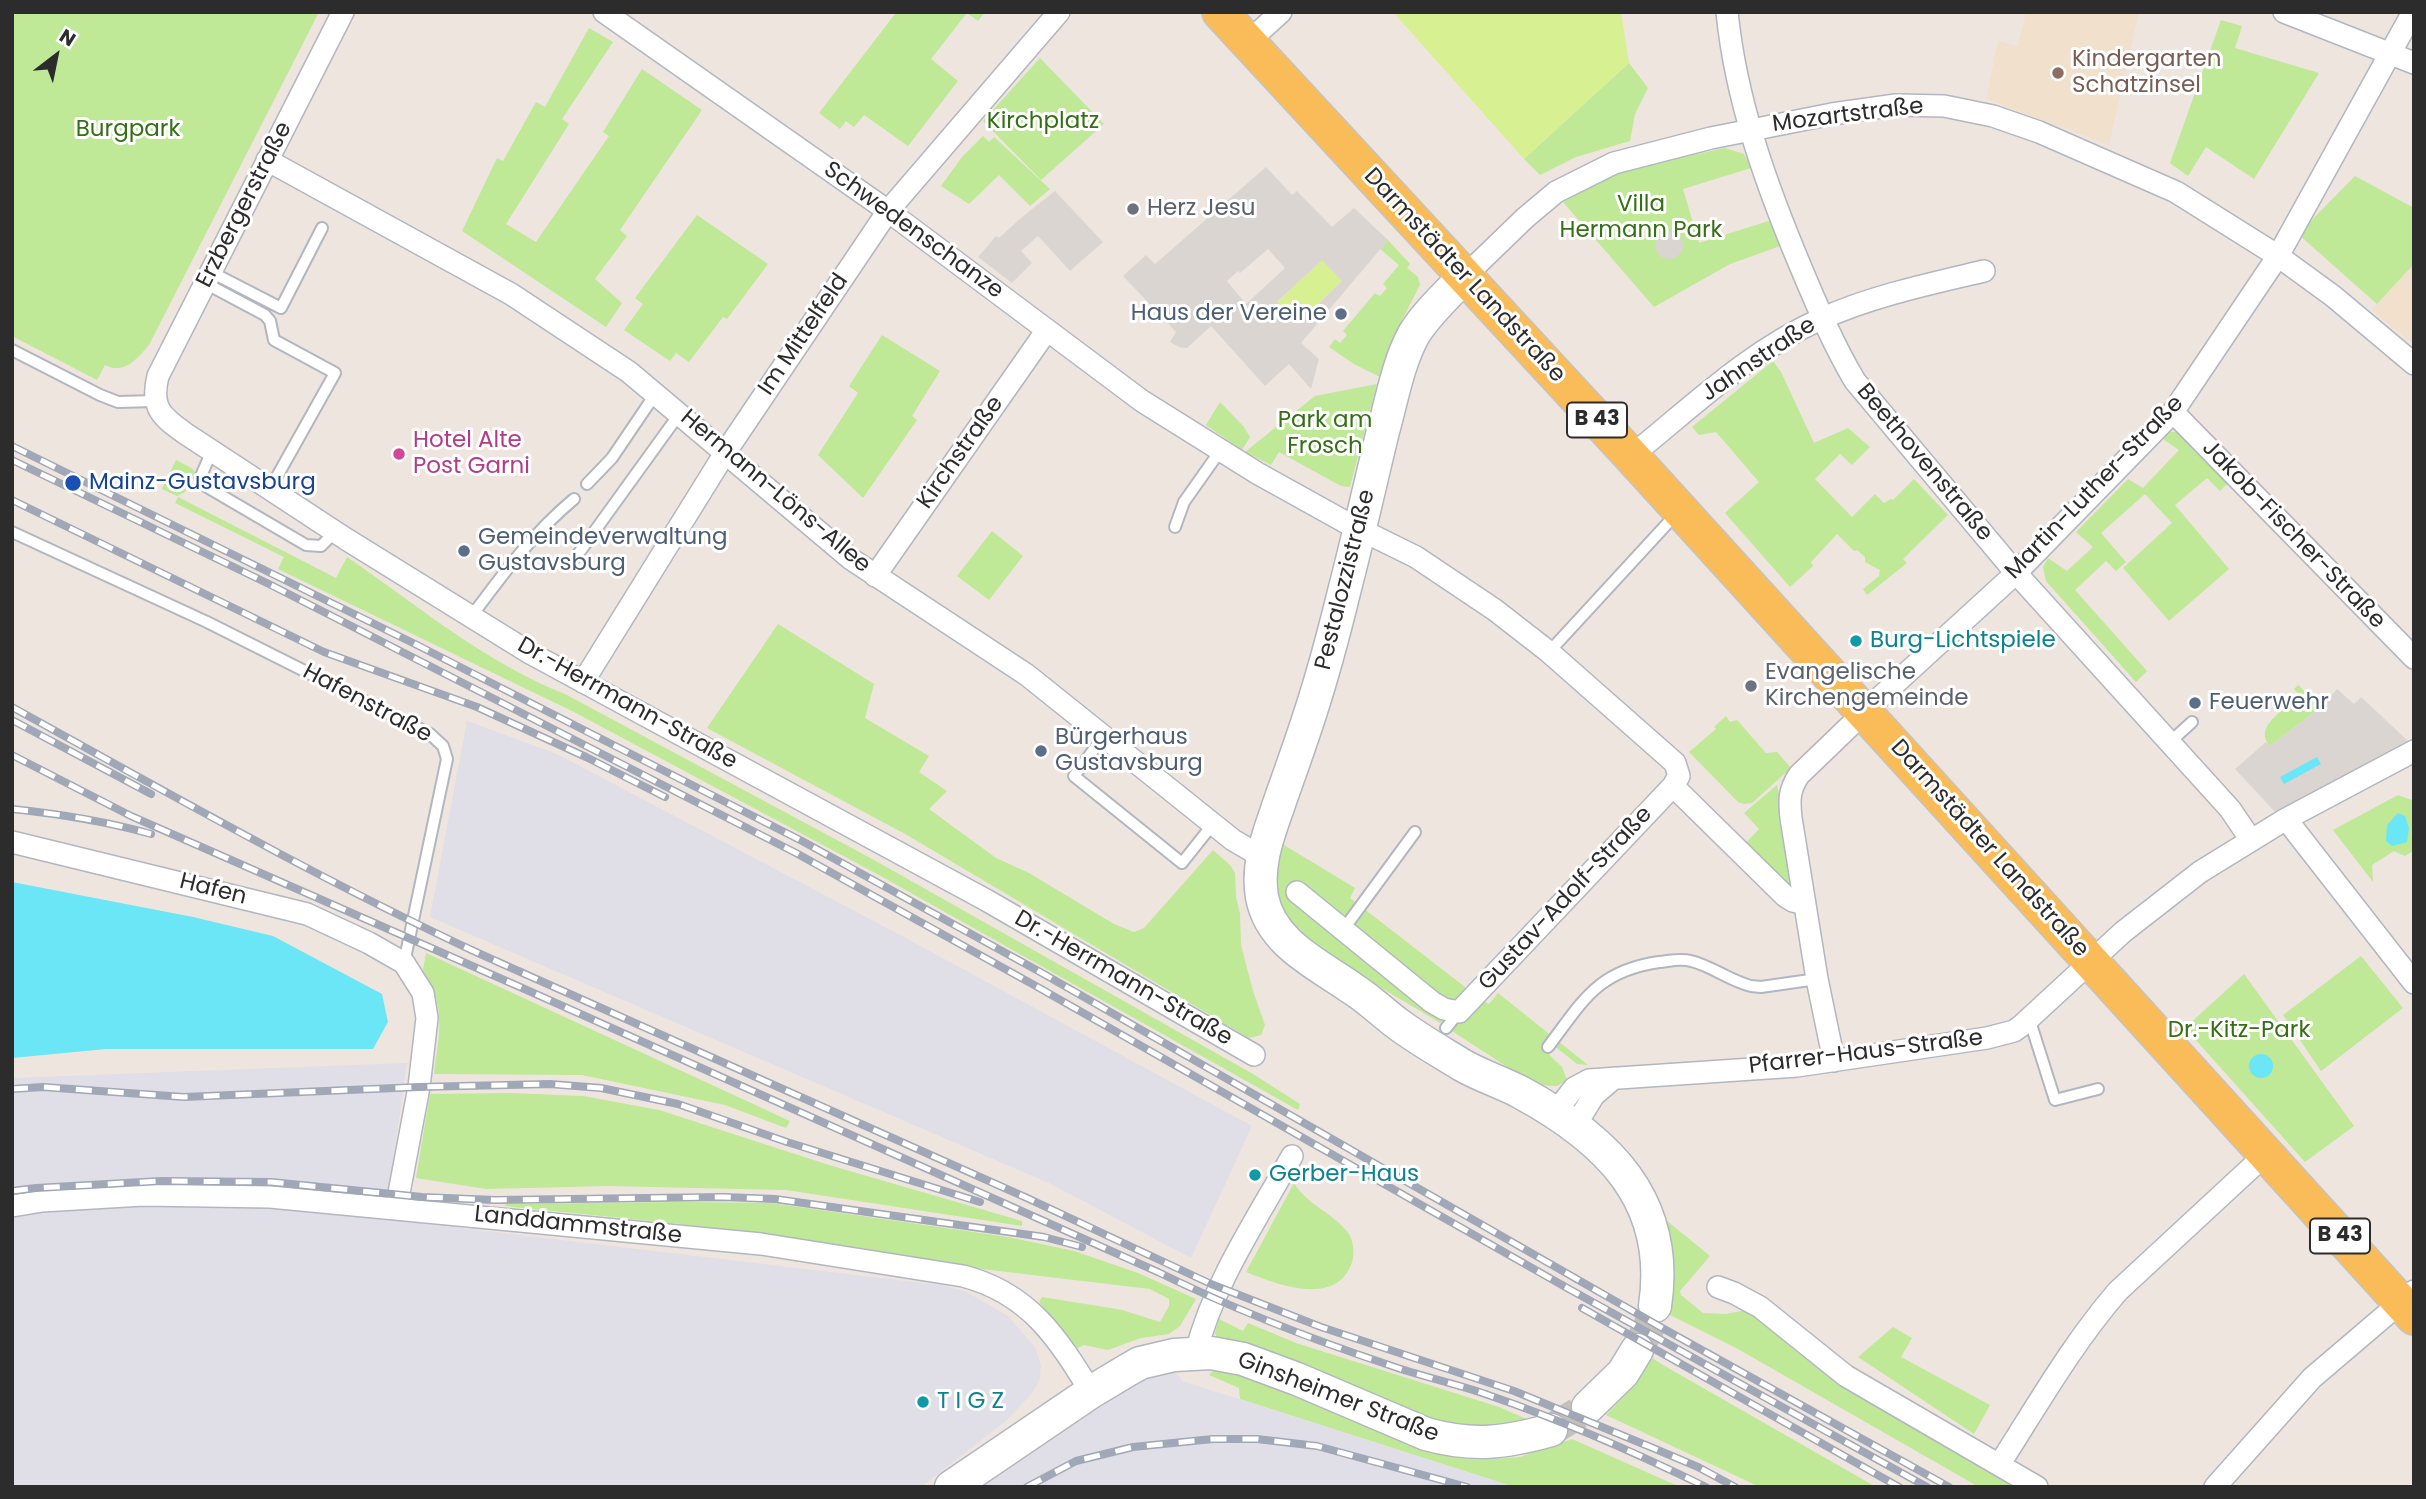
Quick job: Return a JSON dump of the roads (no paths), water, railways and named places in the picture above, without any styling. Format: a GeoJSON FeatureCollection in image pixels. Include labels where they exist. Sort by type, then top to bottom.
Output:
{"type":"FeatureCollection","features":[{"type":"Feature","properties":{"kind":"main road","name":"Darmstädter Landstraße"},"geometry":{"type":"LineString","coordinates":[[1220,12],[1631,456],[2266,1154],[2409,1303]]}},
{"type":"Feature","properties":{"kind":"main road","name":"Pestalozzistraße"},"geometry":{"type":"LineString","coordinates":[[1464,277],[1412,337],[1397,376],[1311,713],[1262,857],[1263,899],[1276,929],[1306,958],[1434,1048],[1482,1076],[1518,1091],[1565,1119],[1610,1156],[1632,1185],[1650,1229],[1658,1274],[1655,1306]]}},
{"type":"Feature","properties":{"kind":"main road"},"geometry":{"type":"LineString","coordinates":[[1588,1408],[1623,1373],[1637,1350]]}},
{"type":"Feature","properties":{"kind":"main road","name":"Ginsheimer Straße"},"geometry":{"type":"LineString","coordinates":[[951,1487],[1091,1392],[1140,1363],[1174,1354],[1229,1355],[1264,1365],[1426,1434],[1451,1441],[1477,1444],[1505,1442],[1551,1430]]}},
{"type":"Feature","properties":{"kind":"street","name":"Erzbergerstraße"},"geometry":{"type":"LineString","coordinates":[[155,401],[158,376],[343,12]]}},
{"type":"Feature","properties":{"kind":"street","name":"Im Mittelfeld"},"geometry":{"type":"LineString","coordinates":[[583,682],[725,453],[888,211],[1059,12]]}},
{"type":"Feature","properties":{"kind":"street"},"geometry":{"type":"LineString","coordinates":[[1248,42],[1281,12]]}},
{"type":"Feature","properties":{"kind":"street","name":"Beethovenstraße"},"geometry":{"type":"LineString","coordinates":[[1727,12],[1730,39],[1750,130],[1779,217],[1822,318],[1855,381],[2016,573],[2230,809],[2251,839]]}},
{"type":"Feature","properties":{"kind":"street"},"geometry":{"type":"LineString","coordinates":[[2284,12],[2414,63]]}},
{"type":"Feature","properties":{"kind":"street","name":"Martin-Luther-Straße"},"geometry":{"type":"LineString","coordinates":[[1834,1061],[1817,979],[1789,794],[1799,775],[2016,573],[2173,412],[2278,256],[2413,12]]}},
{"type":"Feature","properties":{"kind":"street","name":"Schwedenschanze"},"geometry":{"type":"LineString","coordinates":[[612,14],[888,211],[1142,401],[1220,451],[1429,565],[1495,610],[1549,652],[1675,763],[1679,776],[1673,786]]}},
{"type":"Feature","properties":{"kind":"street","name":"Mozartstraße"},"geometry":{"type":"LineString","coordinates":[[1464,277],[1556,192],[1570,183],[1631,158],[1832,114],[1896,105],[1944,106],[1993,116],[2039,132],[2176,192],[2278,256],[2333,296],[2414,364]]}},
{"type":"Feature","properties":{"kind":"street","name":"Hermann-Löns-Allee"},"geometry":{"type":"LineString","coordinates":[[267,160],[511,294],[629,372],[851,559],[1013,665],[1213,824],[1262,857]]}},
{"type":"Feature","properties":{"kind":"street","name":"Jahnstraße"},"geometry":{"type":"LineString","coordinates":[[1631,456],[1730,374],[1822,318],[1908,289],[1984,271]]}},
{"type":"Feature","properties":{"kind":"street","name":"Kirchstraße"},"geometry":{"type":"LineString","coordinates":[[875,576],[1047,330]]}},
{"type":"Feature","properties":{"kind":"street","name":"Dr.-Herrmann-Straße"},"geometry":{"type":"LineString","coordinates":[[155,401],[163,417],[212,451],[471,617],[583,682],[975,894],[1254,1055]]}},
{"type":"Feature","properties":{"kind":"street","name":"Jakob-Fischer-Straße"},"geometry":{"type":"LineString","coordinates":[[2173,412],[2414,659]]}},
{"type":"Feature","properties":{"kind":"street","name":"Pfarrer-Haus-Straße"},"geometry":{"type":"LineString","coordinates":[[1565,1119],[1565,1097],[1581,1083],[1589,1080],[1797,1066],[1987,1038],[2014,1031],[2123,932],[2176,889],[2251,839],[2414,751]]}},
{"type":"Feature","properties":{"kind":"street"},"geometry":{"type":"LineString","coordinates":[[1673,786],[1786,896],[1805,904]]}},
{"type":"Feature","properties":{"kind":"street","name":"Gustav-Adolf-Straße"},"geometry":{"type":"LineString","coordinates":[[1343,930],[1444,1009],[1453,1020],[1673,786]]}},
{"type":"Feature","properties":{"kind":"street"},"geometry":{"type":"LineString","coordinates":[[2286,819],[2414,983]]}},
{"type":"Feature","properties":{"kind":"street","name":"Hafen"},"geometry":{"type":"LineString","coordinates":[[12,842],[307,914],[404,963]]}},
{"type":"Feature","properties":{"kind":"street"},"geometry":{"type":"LineString","coordinates":[[1297,892],[1343,930]]}},
{"type":"Feature","properties":{"kind":"street"},"geometry":{"type":"LineString","coordinates":[[396,1209],[419,1087],[427,1018],[423,993],[404,963]]}},
{"type":"Feature","properties":{"kind":"street"},"geometry":{"type":"LineString","coordinates":[[1999,1465],[2102,1309],[2266,1154]]}},
{"type":"Feature","properties":{"kind":"street"},"geometry":{"type":"LineString","coordinates":[[1196,1353],[1220,1288],[1292,1156]]}},
{"type":"Feature","properties":{"kind":"street","name":"Landdammstraße"},"geometry":{"type":"LineString","coordinates":[[12,1206],[42,1201],[143,1195],[271,1197],[761,1244],[970,1278],[1012,1296],[1031,1311],[1066,1352],[1091,1392]]}},
{"type":"Feature","properties":{"kind":"street"},"geometry":{"type":"LineString","coordinates":[[1718,1287],[1759,1307],[1846,1376],[2037,1487]]}},
{"type":"Feature","properties":{"kind":"street"},"geometry":{"type":"LineString","coordinates":[[2215,1487],[2312,1378],[2409,1303]]}},
{"type":"Feature","properties":{"kind":"lane"},"geometry":{"type":"LineString","coordinates":[[208,278],[281,308],[322,228]]}},
{"type":"Feature","properties":{"kind":"lane"},"geometry":{"type":"LineString","coordinates":[[208,278],[265,315],[270,321],[274,340],[335,373],[270,489]]}},
{"type":"Feature","properties":{"kind":"lane"},"geometry":{"type":"LineString","coordinates":[[12,350],[118,402],[155,401]]}},
{"type":"Feature","properties":{"kind":"lane"},"geometry":{"type":"LineString","coordinates":[[587,484],[612,458],[656,393]]}},
{"type":"Feature","properties":{"kind":"lane"},"geometry":{"type":"LineString","coordinates":[[576,557],[680,413]]}},
{"type":"Feature","properties":{"kind":"lane"},"geometry":{"type":"LineString","coordinates":[[212,451],[200,478],[207,487],[306,545],[321,545],[335,532]]}},
{"type":"Feature","properties":{"kind":"lane"},"geometry":{"type":"LineString","coordinates":[[1175,527],[1184,502],[1220,451]]}},
{"type":"Feature","properties":{"kind":"lane"},"geometry":{"type":"LineString","coordinates":[[471,617],[542,526],[573,499]]}},
{"type":"Feature","properties":{"kind":"lane"},"geometry":{"type":"LineString","coordinates":[[1549,652],[1680,510]]}},
{"type":"Feature","properties":{"kind":"lane","name":"Hafenstraße"},"geometry":{"type":"LineString","coordinates":[[12,532],[220,628],[430,734],[443,746],[447,759],[404,963]]}},
{"type":"Feature","properties":{"kind":"lane"},"geometry":{"type":"LineString","coordinates":[[2170,742],[2192,722]]}},
{"type":"Feature","properties":{"kind":"lane"},"geometry":{"type":"LineString","coordinates":[[1104,736],[1074,776],[1182,863],[1213,824]]}},
{"type":"Feature","properties":{"kind":"lane"},"geometry":{"type":"LineString","coordinates":[[1343,930],[1415,832]]}},
{"type":"Feature","properties":{"kind":"lane"},"geometry":{"type":"LineString","coordinates":[[1548,1047],[1598,986],[1614,973],[1627,968],[1682,959],[1693,961],[1751,986],[1817,979]]}},
{"type":"Feature","properties":{"kind":"lane"},"geometry":{"type":"LineString","coordinates":[[2029,1018],[2055,1100],[2098,1089]]}},
{"type":"Feature","properties":{"kind":"water"},"geometry":{"type":"Polygon","coordinates":[[[2317,757],[2321,764],[2284,784],[2280,777],[2317,757]]]}},
{"type":"Feature","properties":{"kind":"water"},"geometry":{"type":"Polygon","coordinates":[[[2398,813],[2405,816],[2409,828],[2407,842],[2392,846],[2386,841],[2387,825],[2398,813]]]}},
{"type":"Feature","properties":{"kind":"water"},"geometry":{"type":"Polygon","coordinates":[[[12,882],[193,917],[273,936],[382,994],[388,1022],[373,1049],[106,1049],[12,1058],[12,882]]]}},
{"type":"Feature","properties":{"kind":"water"},"geometry":{"type":"Polygon","coordinates":[[[2261,1054],[2272,1061],[2273,1066],[2266,1077],[2261,1078],[2250,1071],[2249,1066],[2256,1055],[2261,1054]]]}},
{"type":"Feature","properties":{"kind":"tunnel"},"geometry":{"type":"LineString","coordinates":[[1637,1350],[1649,1327],[1655,1306]]}},
{"type":"Feature","properties":{"kind":"tunnel"},"geometry":{"type":"LineString","coordinates":[[1551,1430],[1588,1407]]}},
{"type":"Feature","properties":{"kind":"railway"},"geometry":{"type":"LineString","coordinates":[[12,446],[411,642],[802,841],[1042,973],[1664,1329],[1949,1487]]}},
{"type":"Feature","properties":{"kind":"railway"},"geometry":{"type":"LineString","coordinates":[[12,460],[271,585],[796,853],[1569,1289],[1927,1487]]}},
{"type":"Feature","properties":{"kind":"railway"},"geometry":{"type":"LineString","coordinates":[[12,500],[324,652],[477,707],[665,797]]}},
{"type":"Feature","properties":{"kind":"railway"},"geometry":{"type":"LineString","coordinates":[[12,707],[301,865],[478,953],[1027,1198],[1211,1284],[1321,1327],[1514,1391],[1698,1467],[1735,1487]]}},
{"type":"Feature","properties":{"kind":"railway"},"geometry":{"type":"LineString","coordinates":[[12,720],[151,794]]}},
{"type":"Feature","properties":{"kind":"railway"},"geometry":{"type":"LineString","coordinates":[[12,755],[131,816],[1272,1323],[1546,1416],[1706,1487]]}},
{"type":"Feature","properties":{"kind":"railway"},"geometry":{"type":"LineString","coordinates":[[12,809],[82,818],[151,834]]}},
{"type":"Feature","properties":{"kind":"railway"},"geometry":{"type":"LineString","coordinates":[[12,1089],[43,1087],[184,1097],[550,1084],[601,1088],[678,1104],[787,1142],[980,1202]]}},
{"type":"Feature","properties":{"kind":"railway"},"geometry":{"type":"LineString","coordinates":[[12,1191],[161,1181],[271,1182],[422,1197],[495,1200],[724,1197],[775,1199],[1044,1237],[1082,1247]]}},
{"type":"Feature","properties":{"kind":"railway"},"geometry":{"type":"LineString","coordinates":[[1582,1308],[1899,1487]]}},
{"type":"Feature","properties":{"kind":"railway"},"geometry":{"type":"LineString","coordinates":[[1027,1487],[1076,1461],[1133,1447],[1213,1439],[1257,1439],[1317,1446],[1467,1487]]}},
{"type":"Feature","properties":{"kind":"place","name":"Kindergarten Schatzinsel"},"geometry":{"type":"Point","coordinates":[2058,73]}},
{"type":"Feature","properties":{"kind":"place","name":"Herz Jesu"},"geometry":{"type":"Point","coordinates":[1133,209]}},
{"type":"Feature","properties":{"kind":"place","name":"Haus der Vereine"},"geometry":{"type":"Point","coordinates":[1341,314]}},
{"type":"Feature","properties":{"kind":"place","name":"Hotel Alte Post Garni"},"geometry":{"type":"Point","coordinates":[399,454]}},
{"type":"Feature","properties":{"kind":"place","name":"Mainz-Gustavsburg"},"geometry":{"type":"Point","coordinates":[73,483]}},
{"type":"Feature","properties":{"kind":"place","name":"Gemeindeverwaltung Gustavsburg"},"geometry":{"type":"Point","coordinates":[464,551]}},
{"type":"Feature","properties":{"kind":"place","name":"Burg-Lichtspiele"},"geometry":{"type":"Point","coordinates":[1856,641]}},
{"type":"Feature","properties":{"kind":"place","name":"Evangelische Kirchengemeinde"},"geometry":{"type":"Point","coordinates":[1751,686]}},
{"type":"Feature","properties":{"kind":"place","name":"Feuerwehr"},"geometry":{"type":"Point","coordinates":[2195,703]}},
{"type":"Feature","properties":{"kind":"place","name":"Bürgerhaus Gustavsburg"},"geometry":{"type":"Point","coordinates":[1041,751]}},
{"type":"Feature","properties":{"kind":"place","name":"Gerber-Haus"},"geometry":{"type":"Point","coordinates":[1255,1175]}},
{"type":"Feature","properties":{"kind":"place","name":"T I G Z"},"geometry":{"type":"Point","coordinates":[923,1402]}},
{"type":"Feature","properties":{"kind":"park label","name":"Kirchplatz"},"geometry":{"type":"Point","coordinates":[1043,122]}},
{"type":"Feature","properties":{"kind":"park label","name":"Burgpark"},"geometry":{"type":"Point","coordinates":[128,130]}},
{"type":"Feature","properties":{"kind":"park label","name":"Villa Hermann Park"},"geometry":{"type":"Point","coordinates":[1641,218]}},
{"type":"Feature","properties":{"kind":"park label","name":"Park am Frosch"},"geometry":{"type":"Point","coordinates":[1325,434]}},
{"type":"Feature","properties":{"kind":"park label","name":"Dr.-Kitz-Park"},"geometry":{"type":"Point","coordinates":[2239,1031]}}]}
